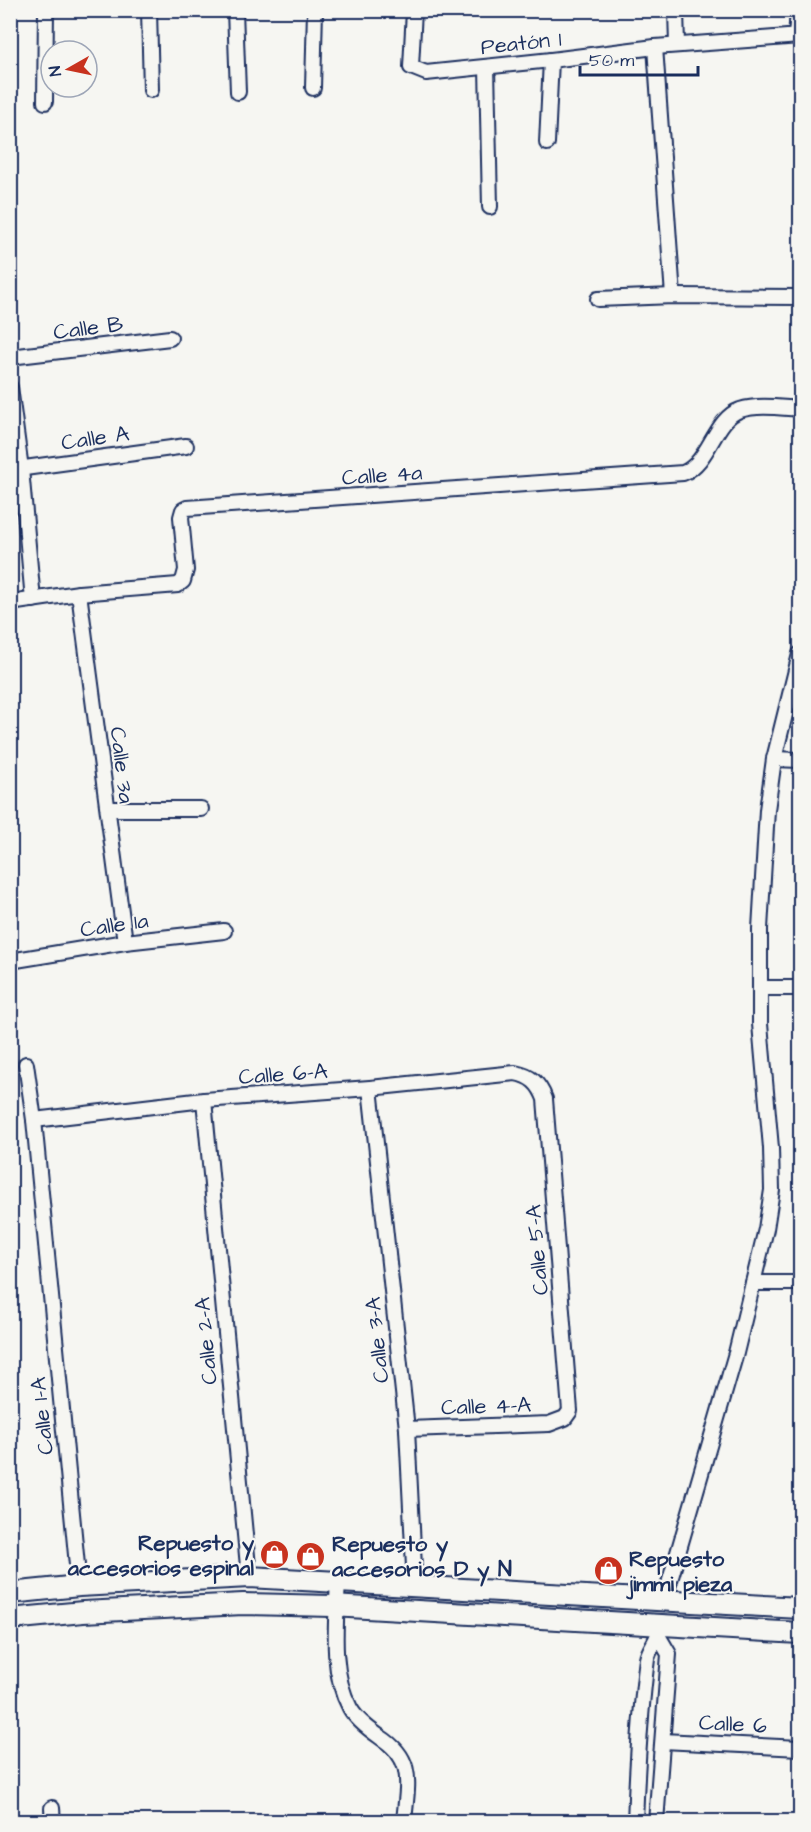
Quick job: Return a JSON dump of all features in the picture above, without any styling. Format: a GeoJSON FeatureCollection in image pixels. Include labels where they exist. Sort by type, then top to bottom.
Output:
{"type":"FeatureCollection","features":[{"type":"Feature","properties":{"kind":"main road"},"geometry":{"type":"LineString","coordinates":[[10,1593],[79,1586],[249,1577],[801,1608]]}},
{"type":"Feature","properties":{"kind":"main road"},"geometry":{"type":"LineString","coordinates":[[10,1619],[83,1612],[243,1604],[337,1607],[660,1631],[801,1633]]}},
{"type":"Feature","properties":{"kind":"street"},"geometry":{"type":"LineString","coordinates":[[45,102],[46,10]]}},
{"type":"Feature","properties":{"kind":"street"},"geometry":{"type":"LineString","coordinates":[[149,10],[151,90]]}},
{"type":"Feature","properties":{"kind":"street"},"geometry":{"type":"LineString","coordinates":[[235,10],[238,92]]}},
{"type":"Feature","properties":{"kind":"street"},"geometry":{"type":"LineString","coordinates":[[313,88],[315,10]]}},
{"type":"Feature","properties":{"kind":"street","name":"Peatón 1"},"geometry":{"type":"LineString","coordinates":[[414,10],[411,67],[426,73],[655,47],[798,36]]}},
{"type":"Feature","properties":{"kind":"street"},"geometry":{"type":"LineString","coordinates":[[676,10],[677,45]]}},
{"type":"Feature","properties":{"kind":"street"},"geometry":{"type":"LineString","coordinates":[[798,10],[798,36]]}},
{"type":"Feature","properties":{"kind":"street"},"geometry":{"type":"LineString","coordinates":[[655,47],[673,296]]}},
{"type":"Feature","properties":{"kind":"street"},"geometry":{"type":"LineString","coordinates":[[547,143],[551,60]]}},
{"type":"Feature","properties":{"kind":"street"},"geometry":{"type":"LineString","coordinates":[[487,67],[490,207]]}},
{"type":"Feature","properties":{"kind":"street"},"geometry":{"type":"LineString","coordinates":[[598,299],[673,296],[801,297]]}},
{"type":"Feature","properties":{"kind":"street","name":"Calle B"},"geometry":{"type":"LineString","coordinates":[[10,357],[170,338]]}},
{"type":"Feature","properties":{"kind":"street"},"geometry":{"type":"LineString","coordinates":[[10,387],[16,470],[33,600]]}},
{"type":"Feature","properties":{"kind":"street","name":"Calle 4a"},"geometry":{"type":"LineString","coordinates":[[10,603],[79,593],[172,586],[183,581],[186,570],[181,517],[183,510],[187,508],[682,473],[693,469],[727,419],[739,410],[757,407],[801,409]]}},
{"type":"Feature","properties":{"kind":"street","name":"Calle A"},"geometry":{"type":"LineString","coordinates":[[16,470],[186,446]]}},
{"type":"Feature","properties":{"kind":"street","name":"Calle 3a"},"geometry":{"type":"LineString","coordinates":[[79,593],[125,942]]}},
{"type":"Feature","properties":{"kind":"street"},"geometry":{"type":"LineString","coordinates":[[664,1601],[736,1353],[766,1229],[772,1190],[771,1148],[760,1024],[760,929],[767,810],[774,759],[801,654]]}},
{"type":"Feature","properties":{"kind":"street"},"geometry":{"type":"LineString","coordinates":[[774,759],[800,760]]}},
{"type":"Feature","properties":{"kind":"street"},"geometry":{"type":"LineString","coordinates":[[108,809],[201,809]]}},
{"type":"Feature","properties":{"kind":"street","name":"Calle 1a"},"geometry":{"type":"LineString","coordinates":[[10,961],[125,942],[224,932]]}},
{"type":"Feature","properties":{"kind":"street"},"geometry":{"type":"LineString","coordinates":[[760,988],[801,988]]}},
{"type":"Feature","properties":{"kind":"street","name":"Calle 1-A"},"geometry":{"type":"LineString","coordinates":[[26,1064],[34,1120],[79,1586]]}},
{"type":"Feature","properties":{"kind":"street","name":"Calle 6-A"},"geometry":{"type":"LineString","coordinates":[[34,1120],[204,1100],[370,1088],[515,1073],[526,1075],[535,1081]]}},
{"type":"Feature","properties":{"kind":"street","name":"Calle 5-A"},"geometry":{"type":"LineString","coordinates":[[535,1081],[541,1089],[546,1110],[570,1401],[570,1411],[565,1418]]}},
{"type":"Feature","properties":{"kind":"street","name":"Calle 3-A"},"geometry":{"type":"LineString","coordinates":[[370,1088],[406,1429],[415,1587]]}},
{"type":"Feature","properties":{"kind":"street","name":"Calle 2-A"},"geometry":{"type":"LineString","coordinates":[[204,1100],[249,1577]]}},
{"type":"Feature","properties":{"kind":"street"},"geometry":{"type":"LineString","coordinates":[[753,1283],[801,1283]]}},
{"type":"Feature","properties":{"kind":"street","name":"Calle 4-A"},"geometry":{"type":"LineString","coordinates":[[406,1429],[549,1424],[565,1418]]}},
{"type":"Feature","properties":{"kind":"street"},"geometry":{"type":"LineString","coordinates":[[338,1582],[336,1651],[340,1685],[351,1710],[371,1731],[390,1743],[401,1754],[407,1777],[404,1821]]}},
{"type":"Feature","properties":{"kind":"street"},"geometry":{"type":"LineString","coordinates":[[656,1821],[669,1654],[660,1631]]}},
{"type":"Feature","properties":{"kind":"street"},"geometry":{"type":"LineString","coordinates":[[635,1821],[648,1656],[660,1631]]}},
{"type":"Feature","properties":{"kind":"street","name":"Calle 6"},"geometry":{"type":"LineString","coordinates":[[663,1741],[801,1748]]}},
{"type":"Feature","properties":{"kind":"place","name":"Repuesto y accesorios espinal"},"geometry":{"type":"Point","coordinates":[275,1555]}},
{"type":"Feature","properties":{"kind":"place","name":"Repuesto y accesorios D y N"},"geometry":{"type":"Point","coordinates":[311,1556]}},
{"type":"Feature","properties":{"kind":"place","name":"Repuesto jimmi pieza"},"geometry":{"type":"Point","coordinates":[608,1571]}}]}
